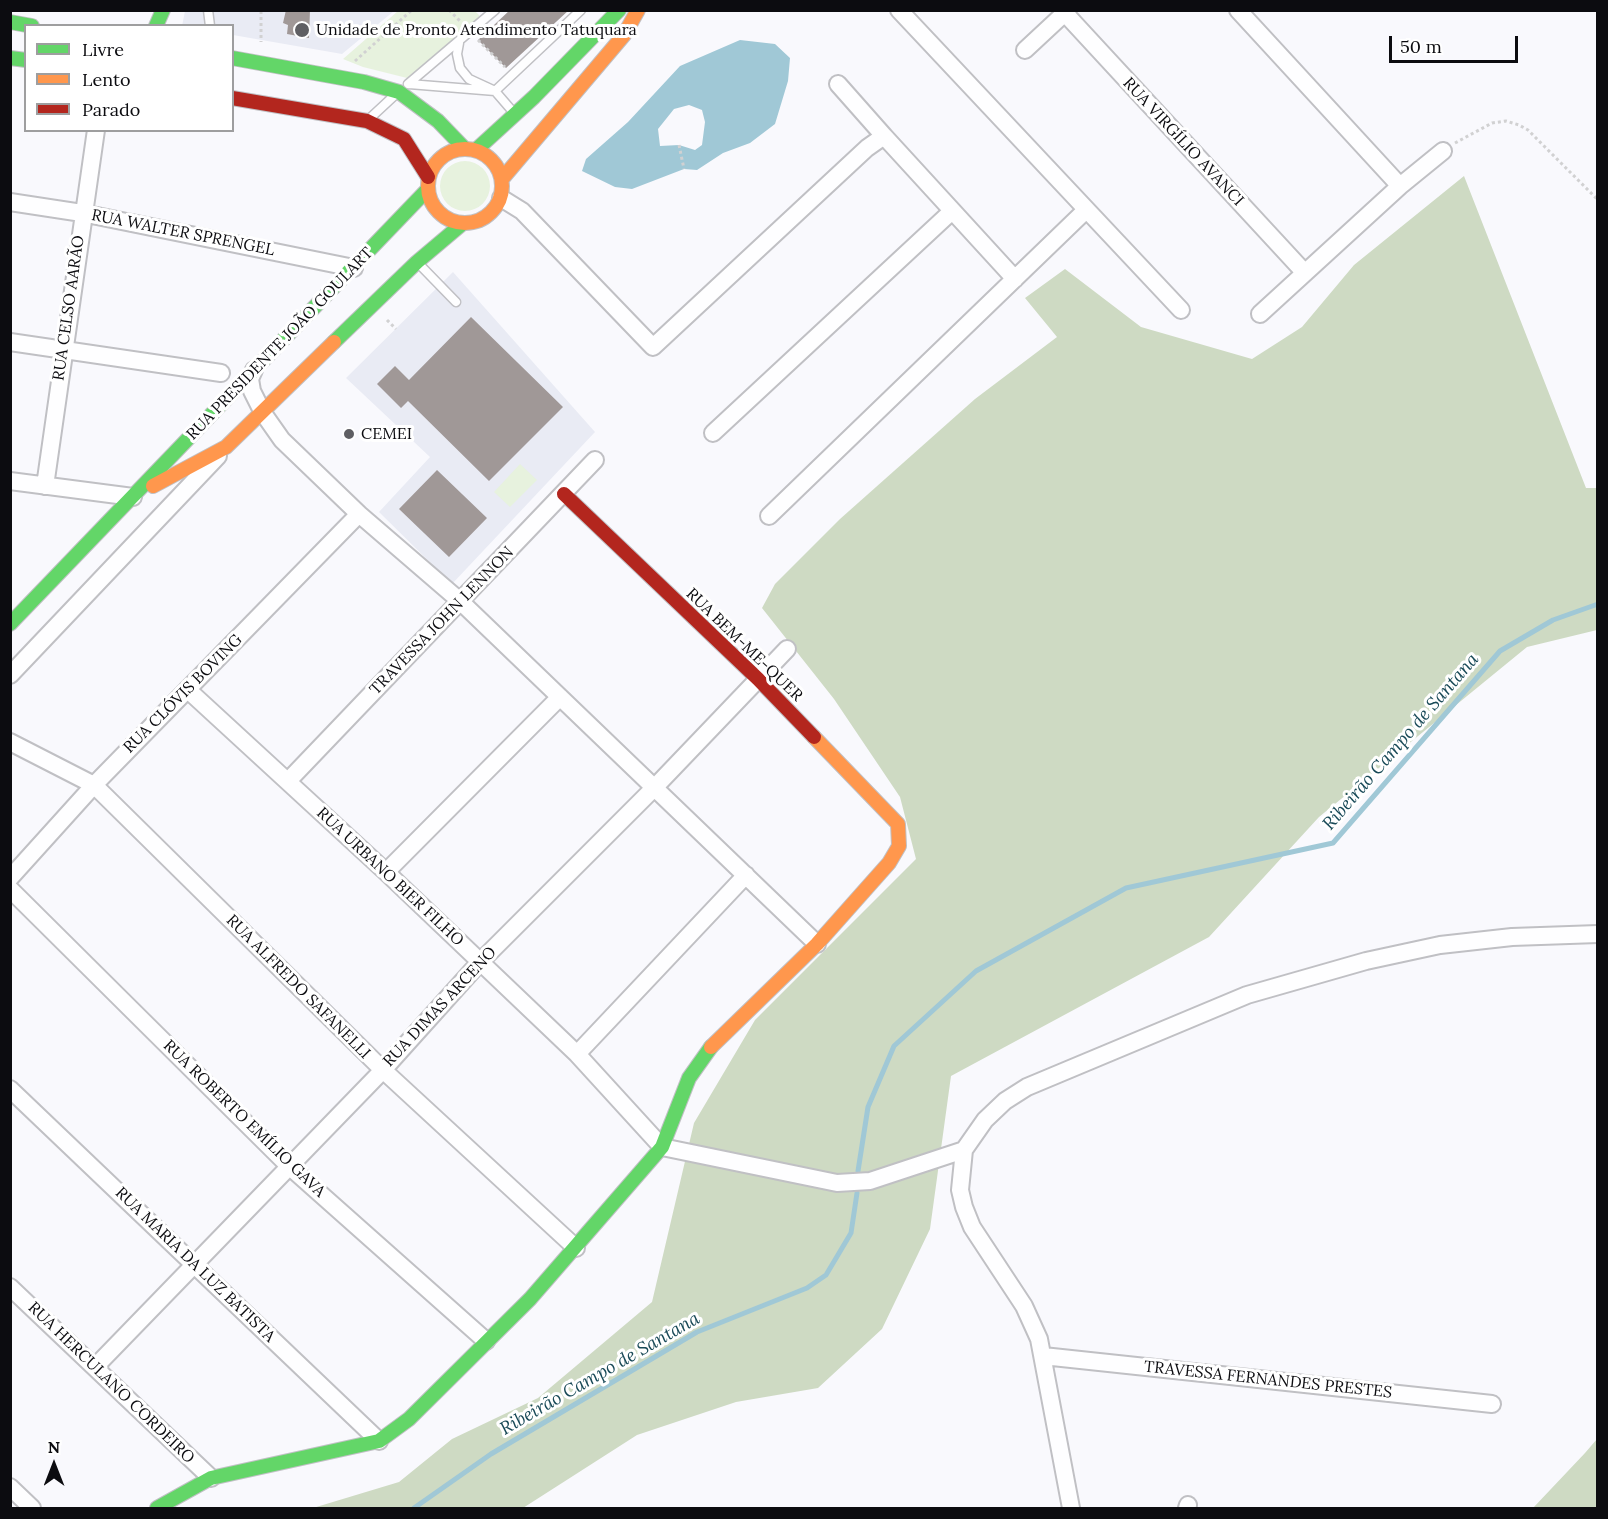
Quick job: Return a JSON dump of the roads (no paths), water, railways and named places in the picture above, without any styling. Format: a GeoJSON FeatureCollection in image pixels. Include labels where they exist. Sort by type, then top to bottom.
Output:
{"type":"FeatureCollection","features":[{"type":"Feature","properties":{"kind":"street"},"geometry":{"type":"LineString","coordinates":[[157,24],[163,10]]}},
{"type":"Feature","properties":{"kind":"street","name":"RUA PRESIDENTE JOÃO GOULART"},"geometry":{"type":"LineString","coordinates":[[14,617],[354,268],[428,184],[433,166],[441,157],[452,150],[470,149],[515,113],[619,10]]}},
{"type":"Feature","properties":{"kind":"street"},"geometry":{"type":"LineString","coordinates":[[502,179],[624,35],[638,10]]}},
{"type":"Feature","properties":{"kind":"street"},"geometry":{"type":"LineString","coordinates":[[899,10],[1181,310]]}},
{"type":"Feature","properties":{"kind":"street"},"geometry":{"type":"LineString","coordinates":[[1238,10],[1400,186]]}},
{"type":"Feature","properties":{"kind":"street"},"geometry":{"type":"LineString","coordinates":[[1025,50],[1065,12]]}},
{"type":"Feature","properties":{"kind":"street","name":"RUA VIRGÍLIO AVANCI"},"geometry":{"type":"LineString","coordinates":[[1065,12],[1305,273]]}},
{"type":"Feature","properties":{"kind":"street"},"geometry":{"type":"LineString","coordinates":[[10,38],[21,24]]}},
{"type":"Feature","properties":{"kind":"street"},"geometry":{"type":"LineString","coordinates":[[234,58],[404,88],[470,149],[493,161],[502,179],[501,198],[522,211],[653,347],[867,148],[884,136]]}},
{"type":"Feature","properties":{"kind":"street"},"geometry":{"type":"LineString","coordinates":[[838,84],[951,212],[1015,279]]}},
{"type":"Feature","properties":{"kind":"street"},"geometry":{"type":"LineString","coordinates":[[234,98],[367,121],[404,139],[428,184],[431,203],[439,213],[462,224]]}},
{"type":"Feature","properties":{"kind":"street","name":"RUA CELSO AARÃO"},"geometry":{"type":"LineString","coordinates":[[45,486],[82,213],[96,132]]}},
{"type":"Feature","properties":{"kind":"street"},"geometry":{"type":"LineString","coordinates":[[1260,314],[1400,186],[1443,151]]}},
{"type":"Feature","properties":{"kind":"street","name":"RUA PRESIDENTE JOÃO GOULART"},"geometry":{"type":"LineString","coordinates":[[10,675],[184,495],[226,447],[417,262],[462,224],[486,217],[501,198]]}},
{"type":"Feature","properties":{"kind":"street","name":"RUA WALTER SPRENGEL"},"geometry":{"type":"LineString","coordinates":[[10,202],[82,213],[354,268]]}},
{"type":"Feature","properties":{"kind":"street"},"geometry":{"type":"LineString","coordinates":[[769,516],[1086,210]]}},
{"type":"Feature","properties":{"kind":"street"},"geometry":{"type":"LineString","coordinates":[[713,433],[951,212]]}},
{"type":"Feature","properties":{"kind":"street"},"geometry":{"type":"LineString","coordinates":[[10,342],[221,373]]}},
{"type":"Feature","properties":{"kind":"street"},"geometry":{"type":"LineString","coordinates":[[157,1509],[211,1478],[379,1441],[409,1419],[530,1299],[576,1248],[662,1147],[695,1065],[817,944],[460,601],[359,514],[282,440],[262,413],[249,385],[256,367]]}},
{"type":"Feature","properties":{"kind":"street","name":"RUA PRESIDENTE JOÃO GOULART"},"geometry":{"type":"LineString","coordinates":[[133,497],[226,447]]}},
{"type":"Feature","properties":{"kind":"street","name":"TRAVESSA JOHN LENNON"},"geometry":{"type":"LineString","coordinates":[[288,781],[596,460]]}},
{"type":"Feature","properties":{"kind":"street"},"geometry":{"type":"LineString","coordinates":[[10,481],[133,497]]}},
{"type":"Feature","properties":{"kind":"street","name":"RUA BEM-ME-QUER"},"geometry":{"type":"LineString","coordinates":[[564,494],[758,679],[898,824],[898,846],[889,863],[817,944]]}},
{"type":"Feature","properties":{"kind":"street","name":"RUA CLÓVIS BOVING"},"geometry":{"type":"LineString","coordinates":[[10,878],[94,785],[359,514]]}},
{"type":"Feature","properties":{"kind":"street","name":"RUA DIMAS ARCENO"},"geometry":{"type":"LineString","coordinates":[[95,1367],[383,1070],[480,962],[655,787],[787,649]]}},
{"type":"Feature","properties":{"kind":"street","name":"RUA URBANO BIER FILHO"},"geometry":{"type":"LineString","coordinates":[[188,690],[386,872],[577,1054],[662,1147]]}},
{"type":"Feature","properties":{"kind":"street"},"geometry":{"type":"LineString","coordinates":[[386,872],[560,697]]}},
{"type":"Feature","properties":{"kind":"street","name":"RUA ALFREDO SAFANELLI"},"geometry":{"type":"LineString","coordinates":[[10,742],[94,785],[383,1070],[576,1248]]}},
{"type":"Feature","properties":{"kind":"street"},"geometry":{"type":"LineString","coordinates":[[577,1054],[746,875]]}},
{"type":"Feature","properties":{"kind":"street","name":"RUA ROBERTO EMÍLIO GAVA"},"geometry":{"type":"LineString","coordinates":[[10,889],[289,1166],[486,1341]]}},
{"type":"Feature","properties":{"kind":"street"},"geometry":{"type":"LineString","coordinates":[[1071,1509],[1043,1356],[1024,1306],[972,1227],[960,1190],[964,1150],[985,1120],[1005,1101],[1027,1087],[1247,995],[1366,961],[1440,945],[1512,936],[1598,934]]}},
{"type":"Feature","properties":{"kind":"street","name":"RUA MARIA DA LUZ BATISTA"},"geometry":{"type":"LineString","coordinates":[[10,1089],[379,1441]]}},
{"type":"Feature","properties":{"kind":"street"},"geometry":{"type":"LineString","coordinates":[[662,1147],[851,1184],[896,1174],[964,1150]]}},
{"type":"Feature","properties":{"kind":"street","name":"RUA HERCULANO CORDEIRO"},"geometry":{"type":"LineString","coordinates":[[10,1287],[211,1478]]}},
{"type":"Feature","properties":{"kind":"street","name":"TRAVESSA FERNANDES PRESTES"},"geometry":{"type":"LineString","coordinates":[[1043,1356],[1492,1404]]}},
{"type":"Feature","properties":{"kind":"street"},"geometry":{"type":"LineString","coordinates":[[10,1487],[32,1509]]}},
{"type":"Feature","properties":{"kind":"lane"},"geometry":{"type":"LineString","coordinates":[[367,121],[495,10]]}},
{"type":"Feature","properties":{"kind":"lane"},"geometry":{"type":"LineString","coordinates":[[404,88],[495,91],[581,10]]}},
{"type":"Feature","properties":{"kind":"lane"},"geometry":{"type":"LineString","coordinates":[[459,43],[457,54],[460,68],[469,79],[495,91],[515,113]]}},
{"type":"Feature","properties":{"kind":"lane"},"geometry":{"type":"LineString","coordinates":[[417,262],[456,302]]}},
{"type":"Feature","properties":{"kind":"water"},"geometry":{"type":"Polygon","coordinates":[[[740,40],[775,44],[790,58],[788,81],[775,124],[750,143],[723,153],[697,170],[684,169],[632,189],[615,187],[582,171],[586,159],[628,122],[680,66],[740,40]],[[689,105],[674,109],[658,129],[660,146],[679,145],[695,150],[702,145],[705,122],[702,110],[689,105]]]}},
{"type":"Feature","properties":{"kind":"waterway","name":"Ribeirão Campo de Santana"},"geometry":{"type":"LineString","coordinates":[[858,1171],[868,1107],[894,1046],[976,971],[1126,888],[1333,843],[1500,651],[1553,620],[1598,604]]}},
{"type":"Feature","properties":{"kind":"waterway","name":"Ribeirão Campo de Santana"},"geometry":{"type":"LineString","coordinates":[[414,1508],[491,1454],[697,1332],[807,1288],[826,1275],[851,1233],[857,1193]]}},
{"type":"Feature","properties":{"kind":"place","name":"Unidade de Pronto Atendimento Tatuquara"},"geometry":{"type":"Point","coordinates":[302,30]}},
{"type":"Feature","properties":{"kind":"place","name":"CEMEI"},"geometry":{"type":"Point","coordinates":[349,434]}}]}
